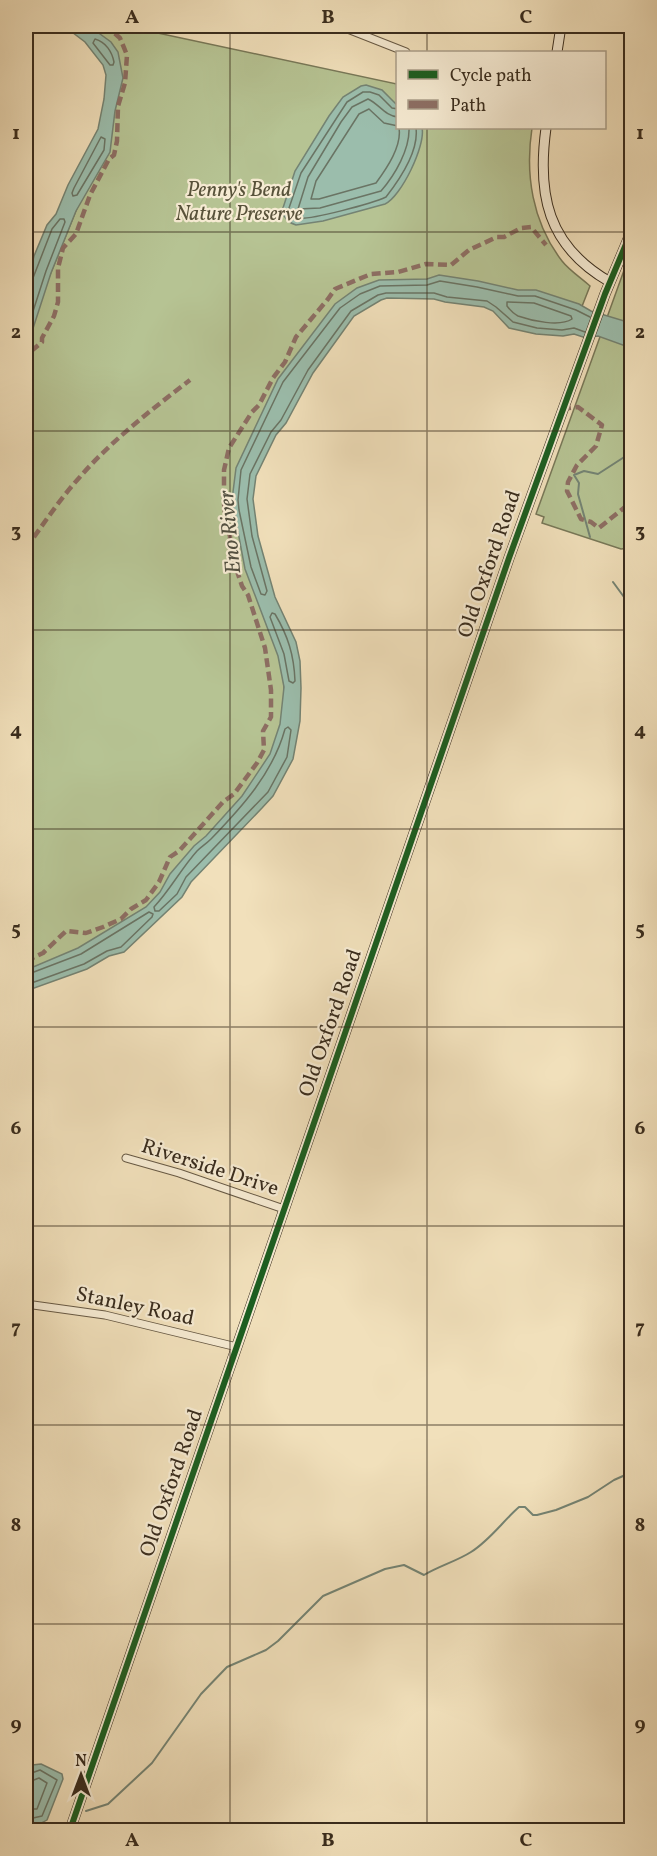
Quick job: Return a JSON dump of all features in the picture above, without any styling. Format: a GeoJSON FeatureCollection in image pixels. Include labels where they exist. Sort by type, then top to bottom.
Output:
{"type":"FeatureCollection","features":[{"type":"Feature","properties":{"kind":"street"},"geometry":{"type":"LineString","coordinates":[[340,26],[353,29],[404,51]]}},
{"type":"Feature","properties":{"kind":"street"},"geometry":{"type":"LineString","coordinates":[[556,51],[561,26]]}},
{"type":"Feature","properties":{"kind":"street"},"geometry":{"type":"LineString","coordinates":[[546,129],[543,180],[546,200],[554,222],[576,256],[592,271],[610,282]]}},
{"type":"Feature","properties":{"kind":"street","name":"Old Oxford Road"},"geometry":{"type":"LineString","coordinates":[[70,1830],[505,568],[605,294],[632,230]]}},
{"type":"Feature","properties":{"kind":"street","name":"Riverside Drive"},"geometry":{"type":"LineString","coordinates":[[126,1158],[179,1173],[284,1209]]}},
{"type":"Feature","properties":{"kind":"street","name":"Stanley Road"},"geometry":{"type":"LineString","coordinates":[[26,1304],[105,1315],[237,1347]]}},
{"type":"Feature","properties":{"kind":"green space","name":"Penny's Bend Nature Preserve"},"geometry":{"type":"Polygon","coordinates":[[[81,26],[125,26],[396,84],[396,129],[532,129],[531,180],[537,214],[562,261],[590,286],[575,324],[475,297],[366,294],[249,460],[245,502],[281,633],[287,744],[172,895],[26,983],[26,334],[105,139],[112,61],[81,26]]]}},
{"type":"Feature","properties":{"kind":"green space"},"geometry":{"type":"Polygon","coordinates":[[[631,251],[631,548],[621,549],[542,523],[544,517],[536,514],[631,251]]]}},
{"type":"Feature","properties":{"kind":"water"},"geometry":{"type":"Polygon","coordinates":[[[64,26],[89,26],[111,42],[118,52],[123,78],[115,111],[110,152],[76,211],[51,273],[26,350],[26,286],[34,256],[47,225],[56,214],[68,185],[98,129],[104,99],[106,75],[103,65],[85,42],[64,26]]]}},
{"type":"Feature","properties":{"kind":"water"},"geometry":{"type":"Polygon","coordinates":[[[366,85],[382,90],[396,104],[396,129],[422,129],[420,146],[411,170],[398,192],[385,204],[323,221],[296,225],[291,223],[282,211],[295,171],[343,97],[366,85]]]}},
{"type":"Feature","properties":{"kind":"water"},"geometry":{"type":"Polygon","coordinates":[[[439,275],[518,290],[536,290],[631,323],[631,348],[598,336],[586,338],[574,334],[563,336],[536,334],[509,328],[493,311],[484,307],[434,299],[387,298],[354,316],[313,373],[286,423],[276,435],[256,476],[253,499],[258,536],[275,597],[296,642],[300,661],[300,721],[293,759],[273,796],[191,882],[182,897],[124,952],[109,956],[87,969],[26,991],[26,970],[78,948],[146,907],[194,846],[242,796],[270,754],[280,724],[284,687],[278,656],[245,569],[232,500],[236,468],[278,379],[335,304],[357,288],[379,280],[427,279],[439,275]]]}},
{"type":"Feature","properties":{"kind":"water"},"geometry":{"type":"Polygon","coordinates":[[[41,1764],[62,1774],[63,1779],[47,1820],[39,1823],[26,1822],[26,1771],[32,1765],[41,1764]]]}},
{"type":"Feature","properties":{"kind":"waterway"},"geometry":{"type":"LineString","coordinates":[[590,537],[578,494],[579,483],[574,475],[584,471],[598,474],[632,452]]}},
{"type":"Feature","properties":{"kind":"waterway"},"geometry":{"type":"LineString","coordinates":[[613,582],[632,608]]}},
{"type":"Feature","properties":{"kind":"waterway"},"geometry":{"type":"LineString","coordinates":[[86,1811],[108,1804],[152,1763],[201,1694],[227,1667],[266,1650],[323,1596],[385,1569],[404,1565],[424,1575],[478,1547],[519,1507],[525,1507],[533,1515],[556,1510],[588,1497],[614,1480],[632,1472]]}},
{"type":"Feature","properties":{"kind":"marked path"},"geometry":{"type":"LineString","coordinates":[[26,363],[29,353],[42,342],[54,316],[58,302],[58,268],[63,248],[76,234],[90,195],[109,159],[114,155],[117,141],[118,106],[125,83],[127,55],[120,38],[106,26]]}},
{"type":"Feature","properties":{"kind":"marked path"},"geometry":{"type":"LineString","coordinates":[[26,961],[43,953],[66,931],[86,933],[103,927],[121,919],[131,909],[146,900],[159,882],[170,857],[179,851],[223,802],[234,794],[264,750],[263,731],[271,717],[271,690],[265,648],[248,595],[242,586],[230,550],[224,503],[224,470],[229,448],[285,362],[296,337],[335,289],[371,274],[398,272],[426,264],[451,265],[469,250],[521,228],[531,227],[546,245]]}},
{"type":"Feature","properties":{"kind":"marked path"},"geometry":{"type":"LineString","coordinates":[[26,548],[91,464],[132,426],[190,380]]}},
{"type":"Feature","properties":{"kind":"marked path"},"geometry":{"type":"LineString","coordinates":[[562,409],[578,407],[602,425],[596,446],[577,465],[568,482],[567,491],[581,519],[599,528],[625,507],[632,505]]}},
{"type":"Feature","properties":{"kind":"cycle path"},"geometry":{"type":"LineString","coordinates":[[70,1830],[509,558],[605,294],[632,230]]}},
{"type":"Feature","properties":{"kind":"water label","name":"Eno River"},"geometry":{"type":"Point","coordinates":[231,532]}}]}
